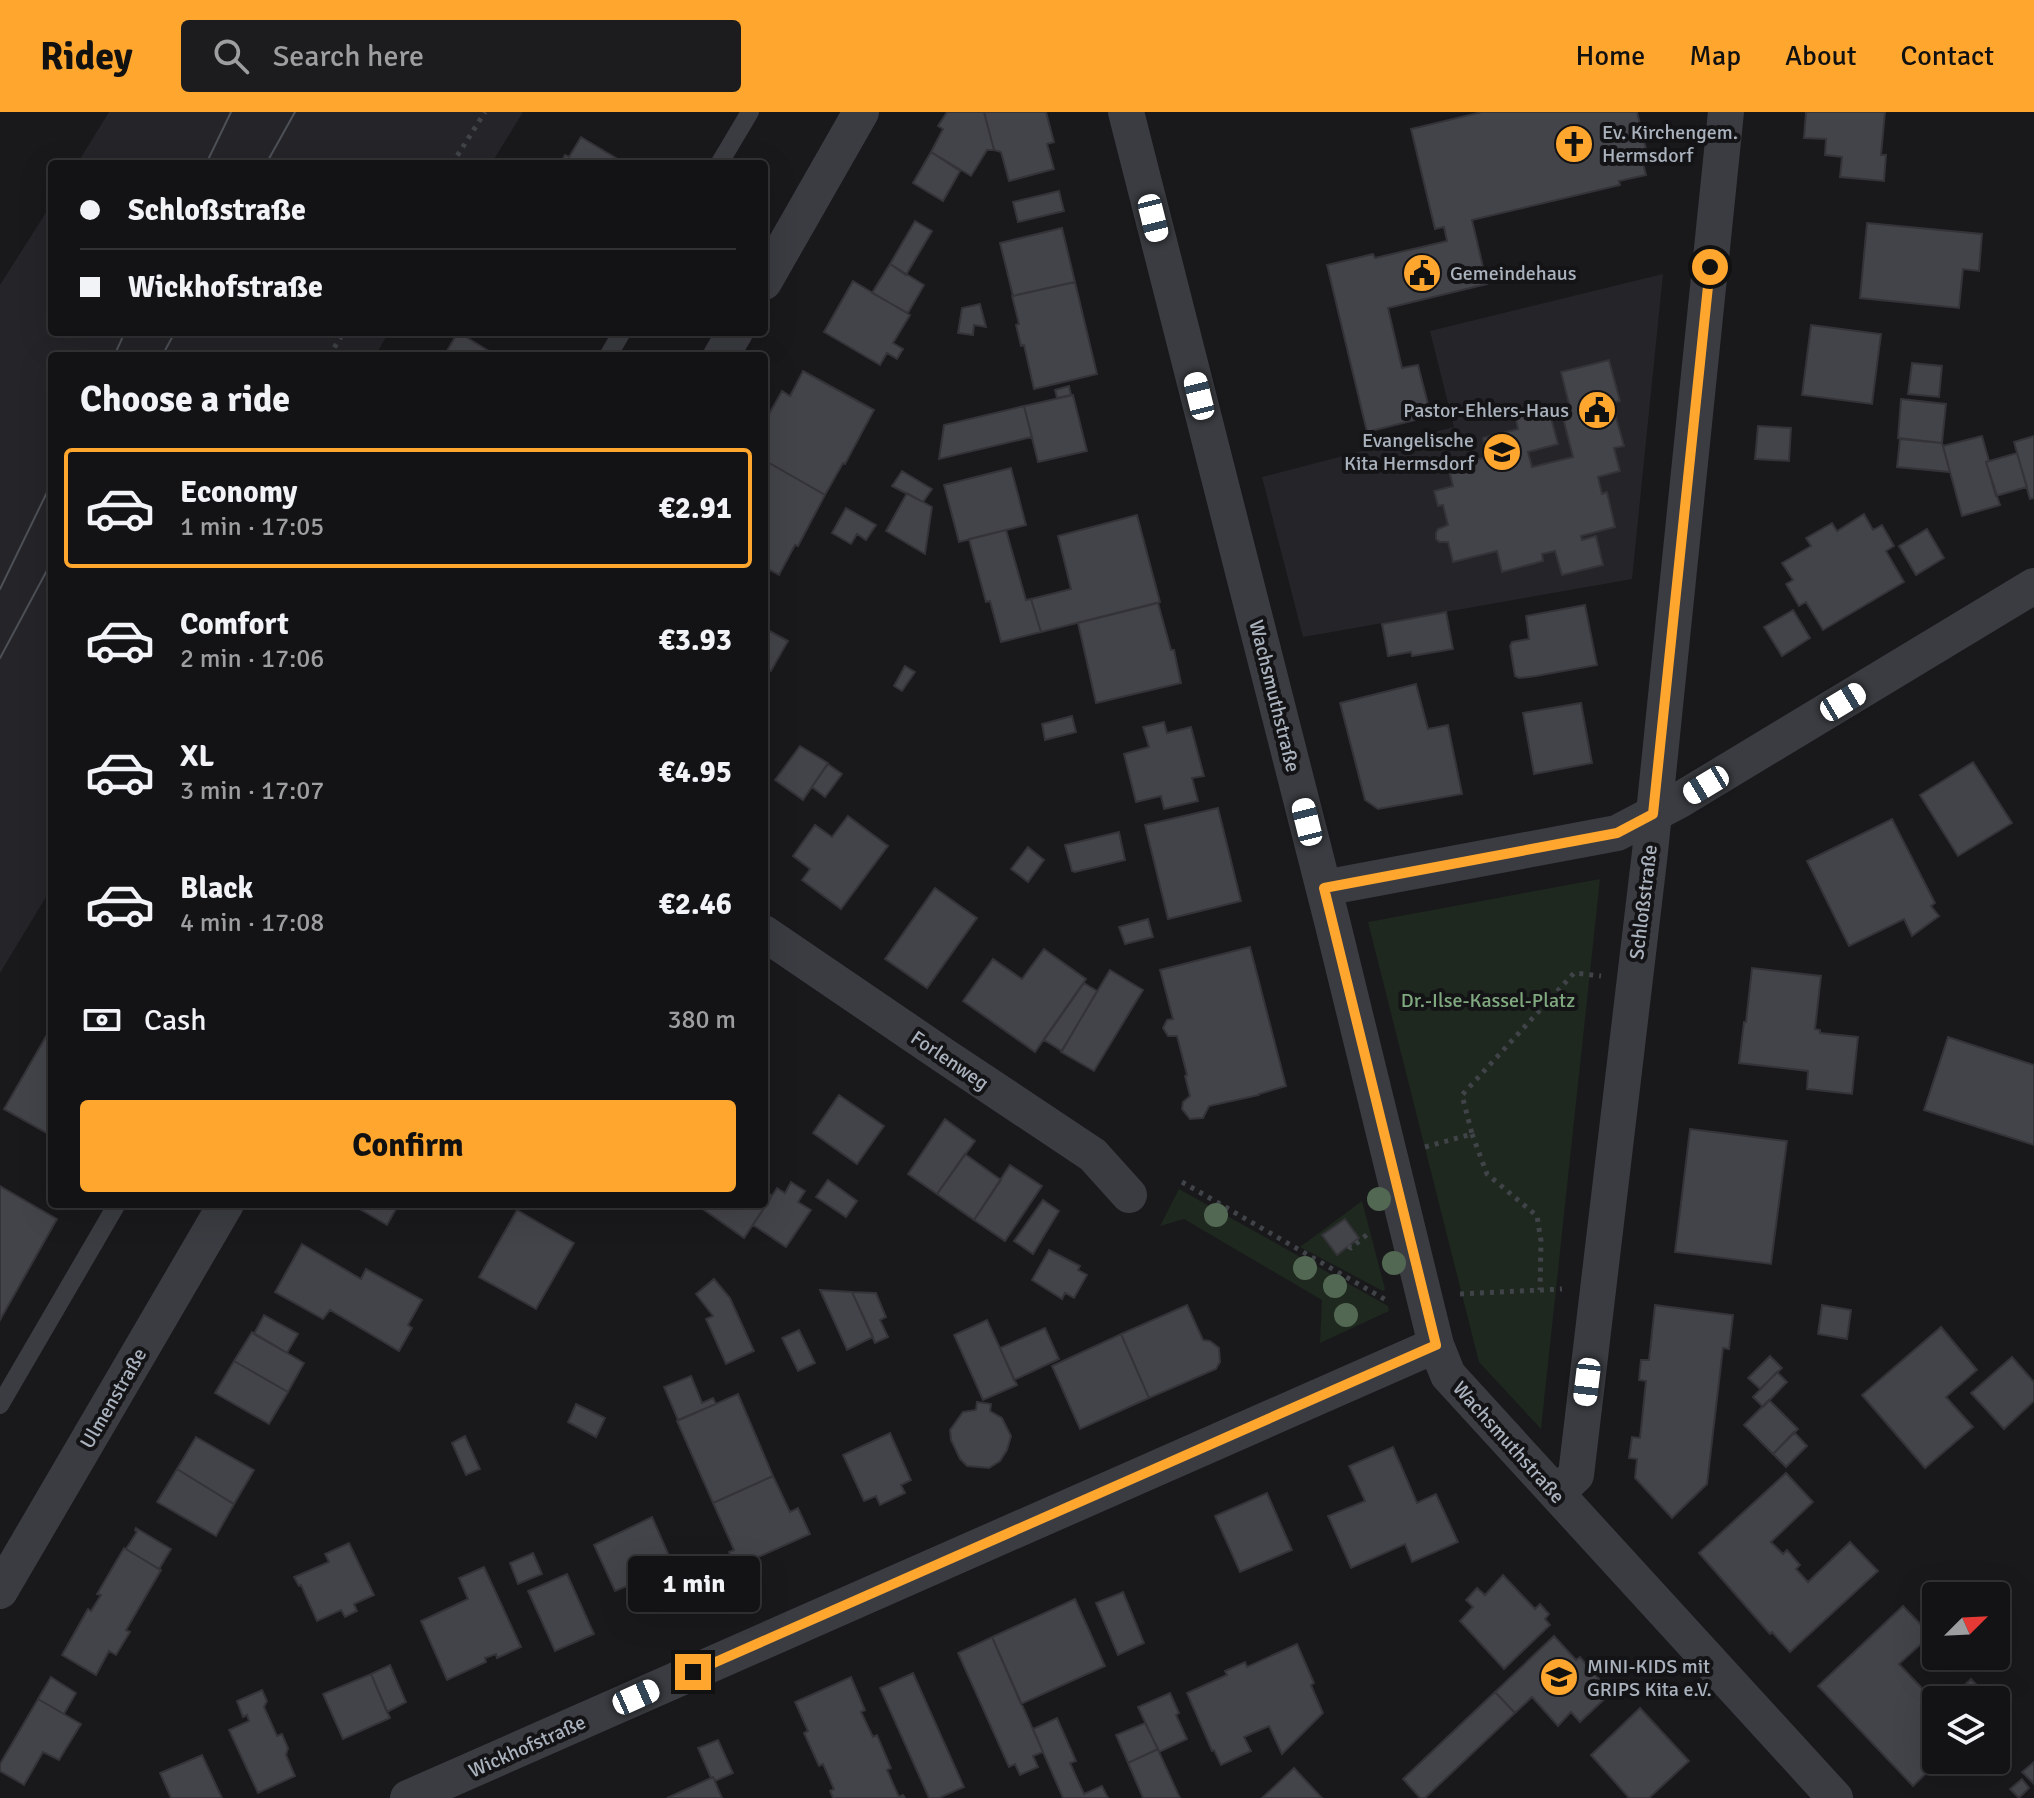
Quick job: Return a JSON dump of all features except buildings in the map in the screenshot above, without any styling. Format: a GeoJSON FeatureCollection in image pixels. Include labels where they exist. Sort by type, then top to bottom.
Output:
{"type":"FeatureCollection","features":[{"type":"Feature","properties":{"kind":"street"},"geometry":{"type":"LineString","coordinates":[[768,275],[861,112]]}},
{"type":"Feature","properties":{"kind":"street","name":"Wachsmuthstraße"},"geometry":{"type":"LineString","coordinates":[[1126,112],[1324,888],[1436,1345],[1448,1375],[1835,1798]]}},
{"type":"Feature","properties":{"kind":"street","name":"Schloßstraße"},"geometry":{"type":"LineString","coordinates":[[1557,1493],[1576,1475],[1653,814],[1726,112]]}},
{"type":"Feature","properties":{"kind":"street"},"geometry":{"type":"LineString","coordinates":[[1324,888],[1617,833],[1678,801],[2034,586]]}},
{"type":"Feature","properties":{"kind":"street","name":"Forlenweg"},"geometry":{"type":"LineString","coordinates":[[768,936],[1093,1155],[1129,1195]]}},
{"type":"Feature","properties":{"kind":"street","name":"Ulmenstraße"},"geometry":{"type":"LineString","coordinates":[[0,1591],[224,1208]]}},
{"type":"Feature","properties":{"kind":"street","name":"Wickhofstraße"},"geometry":{"type":"LineString","coordinates":[[408,1798],[1436,1345]]}},
{"type":"Feature","properties":{"kind":"lane"},"geometry":{"type":"LineString","coordinates":[[721,160],[750,112]]}},
{"type":"Feature","properties":{"kind":"lane"},"geometry":{"type":"LineString","coordinates":[[0,1405],[115,1208]]}},
{"type":"Feature","properties":{"kind":"path"},"geometry":{"type":"LineString","coordinates":[[455,160],[485,112]]}},
{"type":"Feature","properties":{"kind":"path"},"geometry":{"type":"LineString","coordinates":[[1540,1290],[1541,1241],[1537,1216],[1487,1174],[1462,1095],[1574,973],[1601,976]]}},
{"type":"Feature","properties":{"kind":"path"},"geometry":{"type":"LineString","coordinates":[[1416,1150],[1472,1134]]}},
{"type":"Feature","properties":{"kind":"path"},"geometry":{"type":"LineString","coordinates":[[1182,1182],[1394,1307]]}},
{"type":"Feature","properties":{"kind":"path"},"geometry":{"type":"LineString","coordinates":[[1348,1246],[1351,1248],[1378,1226]]}},
{"type":"Feature","properties":{"kind":"path"},"geometry":{"type":"LineString","coordinates":[[1453,1294],[1567,1289]]}},
{"type":"Feature","properties":{"kind":"shaded area"},"geometry":{"type":"Polygon","coordinates":[[[109,112],[523,112],[493,160],[79,160],[109,112]]]}},
{"type":"Feature","properties":{"kind":"shaded area"},"geometry":{"type":"Polygon","coordinates":[[[48,209],[48,336],[387,336],[377,352],[48,352],[48,894],[0,973],[0,285],[48,209]]]}},
{"type":"Feature","properties":{"kind":"shaded area","name":"Evangelische Kita Hermsdorf"},"geometry":{"type":"Polygon","coordinates":[[[1663,274],[1632,579],[1303,637],[1262,477],[1454,427],[1430,331],[1663,274]]]}},
{"type":"Feature","properties":{"kind":"green space","name":"Dr.-Ilse-Kassel-Platz"},"geometry":{"type":"Polygon","coordinates":[[[1600,879],[1541,1429],[1479,1362],[1368,922],[1600,879]]]}},
{"type":"Feature","properties":{"kind":"green space"},"geometry":{"type":"Polygon","coordinates":[[[1179,1189],[1388,1306],[1389,1311],[1320,1343],[1322,1300],[1184,1219],[1160,1226],[1179,1189]]]}},
{"type":"Feature","properties":{"kind":"green space"},"geometry":{"type":"Polygon","coordinates":[[[1362,1201],[1385,1289],[1383,1291],[1300,1247],[1362,1201]]]}},
{"type":"Feature","properties":{"kind":"tram line"},"geometry":{"type":"LineString","coordinates":[[208,160],[231,112]]}},
{"type":"Feature","properties":{"kind":"tram line"},"geometry":{"type":"LineString","coordinates":[[268,160],[295,112]]}},
{"type":"Feature","properties":{"kind":"tram line"},"geometry":{"type":"LineString","coordinates":[[116,352],[123,336]]}},
{"type":"Feature","properties":{"kind":"tram line"},"geometry":{"type":"LineString","coordinates":[[164,352],[173,336]]}},
{"type":"Feature","properties":{"kind":"tram line"},"geometry":{"type":"LineString","coordinates":[[0,589],[48,490]]}},
{"type":"Feature","properties":{"kind":"tram line"},"geometry":{"type":"LineString","coordinates":[[0,658],[48,568]]}},
{"type":"Feature","properties":{"kind":"place","name":"Ev. Kirchengem. Hermsdorf"},"geometry":{"type":"Point","coordinates":[1574,144]}},
{"type":"Feature","properties":{"kind":"place","name":"Gemeindehaus"},"geometry":{"type":"Point","coordinates":[1422,273]}},
{"type":"Feature","properties":{"kind":"place","name":"Pastor-Ehlers-Haus"},"geometry":{"type":"Point","coordinates":[1597,410]}},
{"type":"Feature","properties":{"kind":"place","name":"Evangelische Kita Hermsdorf"},"geometry":{"type":"Point","coordinates":[1502,452]}},
{"type":"Feature","properties":{"kind":"place","name":"MINI-KIDS mit GRIPS Kita e.V."},"geometry":{"type":"Point","coordinates":[1559,1677]}},
{"type":"Feature","properties":{"kind":"route"},"geometry":{"type":"LineString","coordinates":[[693,1672],[1436,1345],[1324,888],[1617,833],[1653,814],[1710,267]]}}]}
